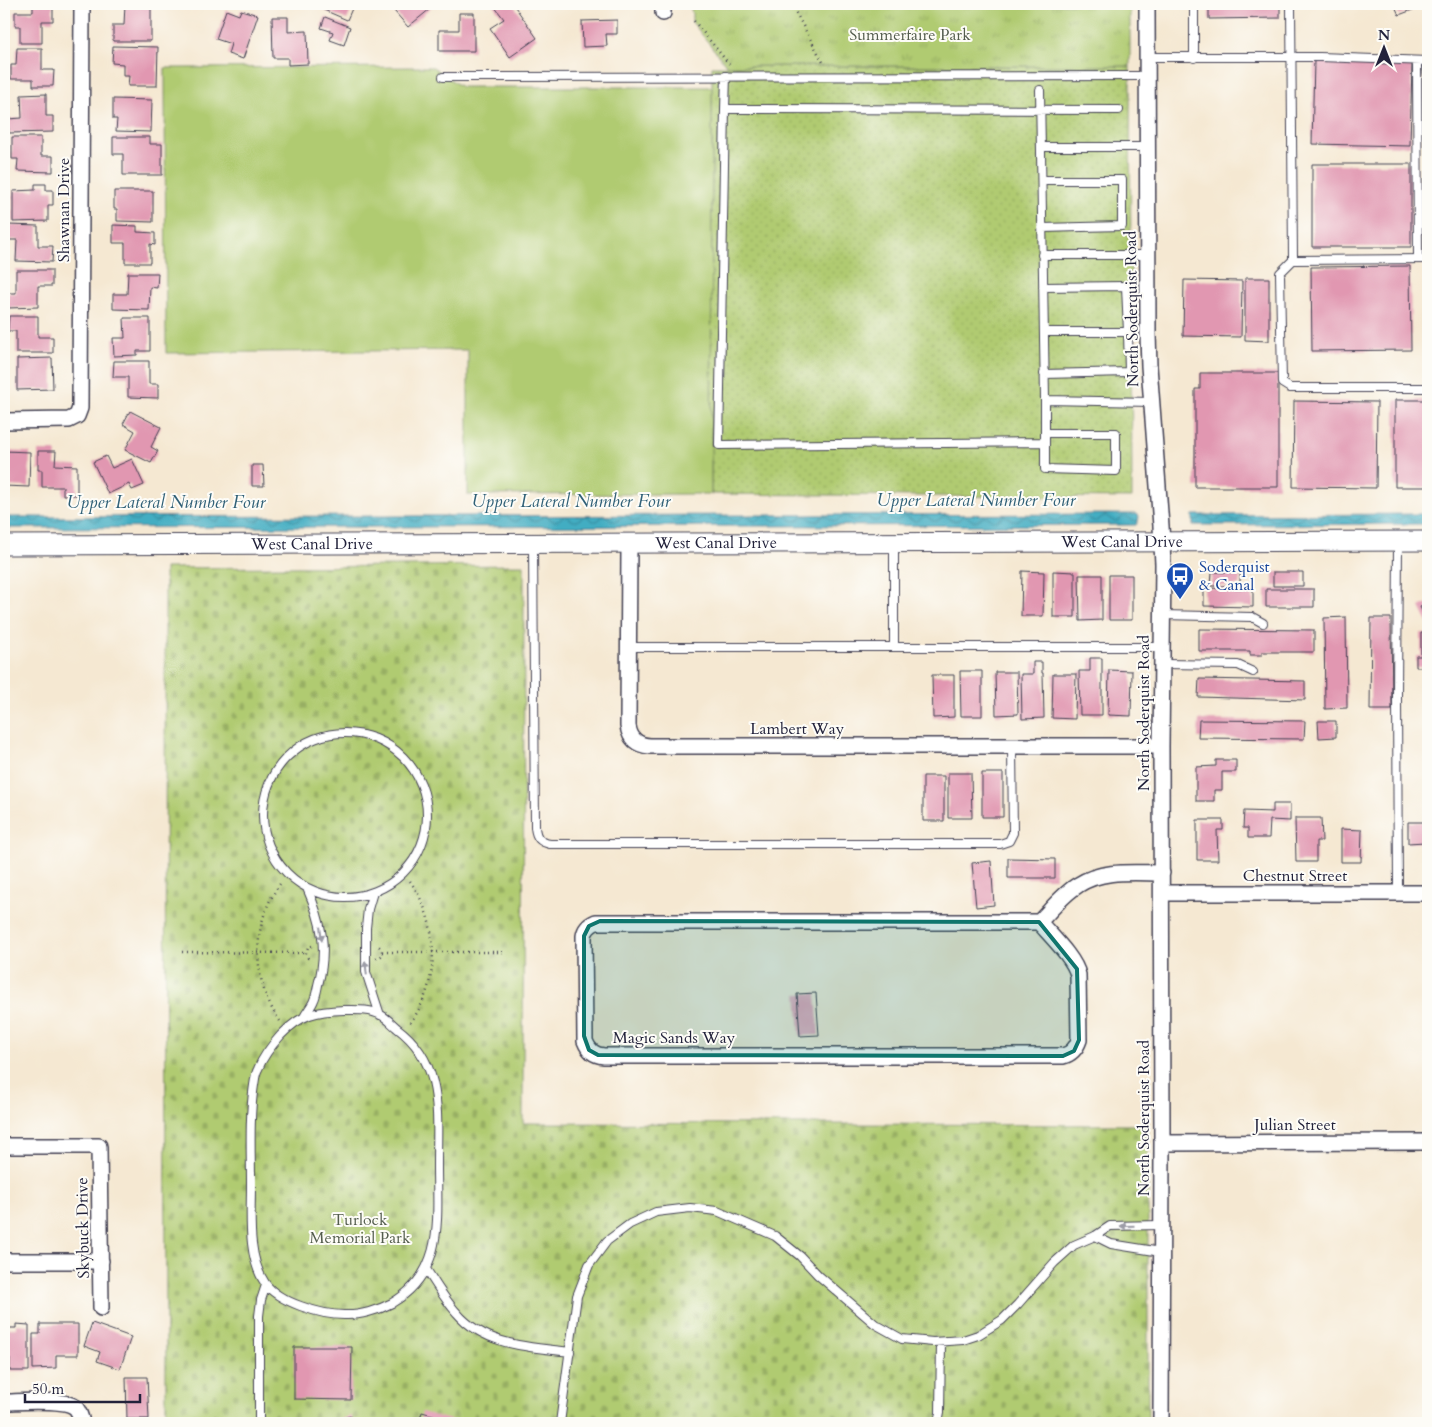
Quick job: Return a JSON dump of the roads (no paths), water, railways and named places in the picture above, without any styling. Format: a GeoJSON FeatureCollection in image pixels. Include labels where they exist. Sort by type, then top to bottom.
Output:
{"type":"FeatureCollection","features":[{"type":"Feature","properties":{"kind":"street","name":"Shawnan Drive"},"geometry":{"type":"LineString","coordinates":[[4,421],[69,420],[77,416],[80,408],[82,4]]}},
{"type":"Feature","properties":{"kind":"street","name":"North Soderquist Road"},"geometry":{"type":"LineString","coordinates":[[1146,4],[1148,334],[1162,542],[1161,1423]]}},
{"type":"Feature","properties":{"kind":"street","name":"West Canal Drive"},"geometry":{"type":"LineString","coordinates":[[4,545],[1428,541]]}},
{"type":"Feature","properties":{"kind":"street","name":"Lambert Way"},"geometry":{"type":"LineString","coordinates":[[629,543],[629,730],[637,743],[645,746],[1161,746]]}},
{"type":"Feature","properties":{"kind":"street"},"geometry":{"type":"LineString","coordinates":[[1039,922],[1071,890],[1087,880],[1110,874],[1162,873]]}},
{"type":"Feature","properties":{"kind":"street","name":"Chestnut Street"},"geometry":{"type":"LineString","coordinates":[[1162,893],[1428,893]]}},
{"type":"Feature","properties":{"kind":"street","name":"Magic Sands Way"},"geometry":{"type":"LineString","coordinates":[[596,922],[1039,922],[1074,964],[1078,975],[1079,1040],[1076,1048],[1067,1055],[604,1056],[589,1050],[585,1041],[584,936],[589,926],[596,922]]}},
{"type":"Feature","properties":{"kind":"street","name":"Julian Street"},"geometry":{"type":"LineString","coordinates":[[1162,1143],[1428,1142]]}},
{"type":"Feature","properties":{"kind":"street","name":"Skybuck Drive"},"geometry":{"type":"LineString","coordinates":[[4,1146],[99,1146],[102,1308]]}},
{"type":"Feature","properties":{"kind":"street"},"geometry":{"type":"LineString","coordinates":[[4,1261],[101,1261]]}},
{"type":"Feature","properties":{"kind":"street"},"geometry":{"type":"LineString","coordinates":[[4,1402],[59,1402],[69,1404],[76,1408],[82,1423]]}},
{"type":"Feature","properties":{"kind":"lane"},"geometry":{"type":"LineString","coordinates":[[1194,4],[1194,58]]}},
{"type":"Feature","properties":{"kind":"lane"},"geometry":{"type":"LineString","coordinates":[[1291,4],[1292,260],[1280,273],[1282,383],[1290,388],[1428,388]]}},
{"type":"Feature","properties":{"kind":"lane"},"geometry":{"type":"LineString","coordinates":[[1147,57],[1292,57],[1427,61],[1428,75]]}},
{"type":"Feature","properties":{"kind":"lane"},"geometry":{"type":"LineString","coordinates":[[1417,61],[1418,259]]}},
{"type":"Feature","properties":{"kind":"lane"},"geometry":{"type":"LineString","coordinates":[[726,76],[719,445],[1046,442]]}},
{"type":"Feature","properties":{"kind":"lane"},"geometry":{"type":"LineString","coordinates":[[443,77],[1147,76]]}},
{"type":"Feature","properties":{"kind":"lane"},"geometry":{"type":"LineString","coordinates":[[1040,90],[1042,255],[1044,332],[1044,374],[1045,433],[1046,442],[1046,469],[1116,471],[1116,433],[1045,433]]}},
{"type":"Feature","properties":{"kind":"lane"},"geometry":{"type":"LineString","coordinates":[[725,109],[1119,110]]}},
{"type":"Feature","properties":{"kind":"lane"},"geometry":{"type":"LineString","coordinates":[[1041,147],[1147,147]]}},
{"type":"Feature","properties":{"kind":"lane"},"geometry":{"type":"LineString","coordinates":[[1042,180],[1122,180],[1122,226],[1042,228]]}},
{"type":"Feature","properties":{"kind":"lane"},"geometry":{"type":"LineString","coordinates":[[1042,255],[1147,255]]}},
{"type":"Feature","properties":{"kind":"lane"},"geometry":{"type":"LineString","coordinates":[[1292,260],[1428,259]]}},
{"type":"Feature","properties":{"kind":"lane"},"geometry":{"type":"LineString","coordinates":[[1043,287],[1126,286],[1129,372],[1044,374]]}},
{"type":"Feature","properties":{"kind":"lane"},"geometry":{"type":"LineString","coordinates":[[1044,332],[1128,332]]}},
{"type":"Feature","properties":{"kind":"lane"},"geometry":{"type":"LineString","coordinates":[[1045,400],[1152,402]]}},
{"type":"Feature","properties":{"kind":"lane"},"geometry":{"type":"LineString","coordinates":[[1398,541],[1398,893]]}},
{"type":"Feature","properties":{"kind":"lane"},"geometry":{"type":"LineString","coordinates":[[533,543],[535,827],[539,840],[544,843],[1000,844],[1009,841],[1013,833],[1012,746]]}},
{"type":"Feature","properties":{"kind":"lane"},"geometry":{"type":"LineString","coordinates":[[894,543],[894,647]]}},
{"type":"Feature","properties":{"kind":"lane"},"geometry":{"type":"LineString","coordinates":[[1162,615],[1252,617],[1263,623]]}},
{"type":"Feature","properties":{"kind":"lane"},"geometry":{"type":"LineString","coordinates":[[629,647],[1162,646]]}},
{"type":"Feature","properties":{"kind":"lane"},"geometry":{"type":"LineString","coordinates":[[1162,664],[1238,665],[1253,672]]}},
{"type":"Feature","properties":{"kind":"lane"},"geometry":{"type":"LineString","coordinates":[[344,733],[368,736],[390,746],[408,762],[420,782],[427,806],[426,830],[418,853],[403,874],[390,884],[373,892],[339,897],[322,894],[307,888],[287,874],[273,855],[264,832],[263,808],[268,785],[280,764],[298,747],[320,737],[344,733]]}},
{"type":"Feature","properties":{"kind":"lane"},"geometry":{"type":"LineString","coordinates":[[304,1016],[323,1011],[344,1010],[364,1010],[380,1015],[404,1032],[420,1050],[432,1076],[437,1104],[437,1219],[434,1246],[426,1269],[416,1284],[403,1296],[387,1306],[344,1316],[302,1307],[282,1298],[266,1285],[257,1270],[253,1250],[251,1220],[251,1104],[257,1071],[268,1048],[304,1016],[314,1000],[324,954],[315,906],[307,888]]}},
{"type":"Feature","properties":{"kind":"lane"},"geometry":{"type":"LineString","coordinates":[[373,892],[368,909],[366,928],[366,972],[380,1015]]}},
{"type":"Feature","properties":{"kind":"lane"},"geometry":{"type":"LineString","coordinates":[[560,1423],[577,1296],[589,1265],[608,1241],[630,1224],[656,1212],[690,1208],[718,1211],[775,1236],[800,1256],[818,1275],[875,1324],[902,1339],[933,1342],[964,1340],[978,1335],[1002,1320],[1054,1263],[1074,1245],[1095,1236],[1110,1226],[1161,1225]]}},
{"type":"Feature","properties":{"kind":"lane"},"geometry":{"type":"LineString","coordinates":[[1095,1236],[1111,1244],[1161,1252]]}},
{"type":"Feature","properties":{"kind":"lane"},"geometry":{"type":"LineString","coordinates":[[426,1269],[458,1315],[479,1332],[503,1343],[570,1352]]}},
{"type":"Feature","properties":{"kind":"lane"},"geometry":{"type":"LineString","coordinates":[[259,1423],[259,1316],[261,1300],[266,1285]]}},
{"type":"Feature","properties":{"kind":"lane"},"geometry":{"type":"LineString","coordinates":[[938,1423],[940,1413],[941,1342]]}},
{"type":"Feature","properties":{"kind":"water"},"geometry":{"type":"Polygon","coordinates":[[[1137,514],[1139,516],[1136,525],[4,528],[4,517],[1137,514]]]}},
{"type":"Feature","properties":{"kind":"water"},"geometry":{"type":"Polygon","coordinates":[[[1428,514],[1428,524],[1193,525],[1193,515],[1428,514]]]}},
{"type":"Feature","properties":{"kind":"place","name":"Soderquist & Canal"},"geometry":{"type":"Point","coordinates":[1180,600]}},
{"type":"Feature","properties":{"kind":"park label","name":"Summerfaire Park"},"geometry":{"type":"Point","coordinates":[910,35]}},
{"type":"Feature","properties":{"kind":"park label","name":"Turlock Memorial Park"},"geometry":{"type":"Point","coordinates":[360,1229]}},
{"type":"Feature","properties":{"kind":"water label","name":"Upper Lateral Number Four"},"geometry":{"type":"Point","coordinates":[976,500]}},
{"type":"Feature","properties":{"kind":"water label","name":"Upper Lateral Number Four"},"geometry":{"type":"Point","coordinates":[571,501]}},
{"type":"Feature","properties":{"kind":"water label","name":"Upper Lateral Number Four"},"geometry":{"type":"Point","coordinates":[166,502]}}]}
